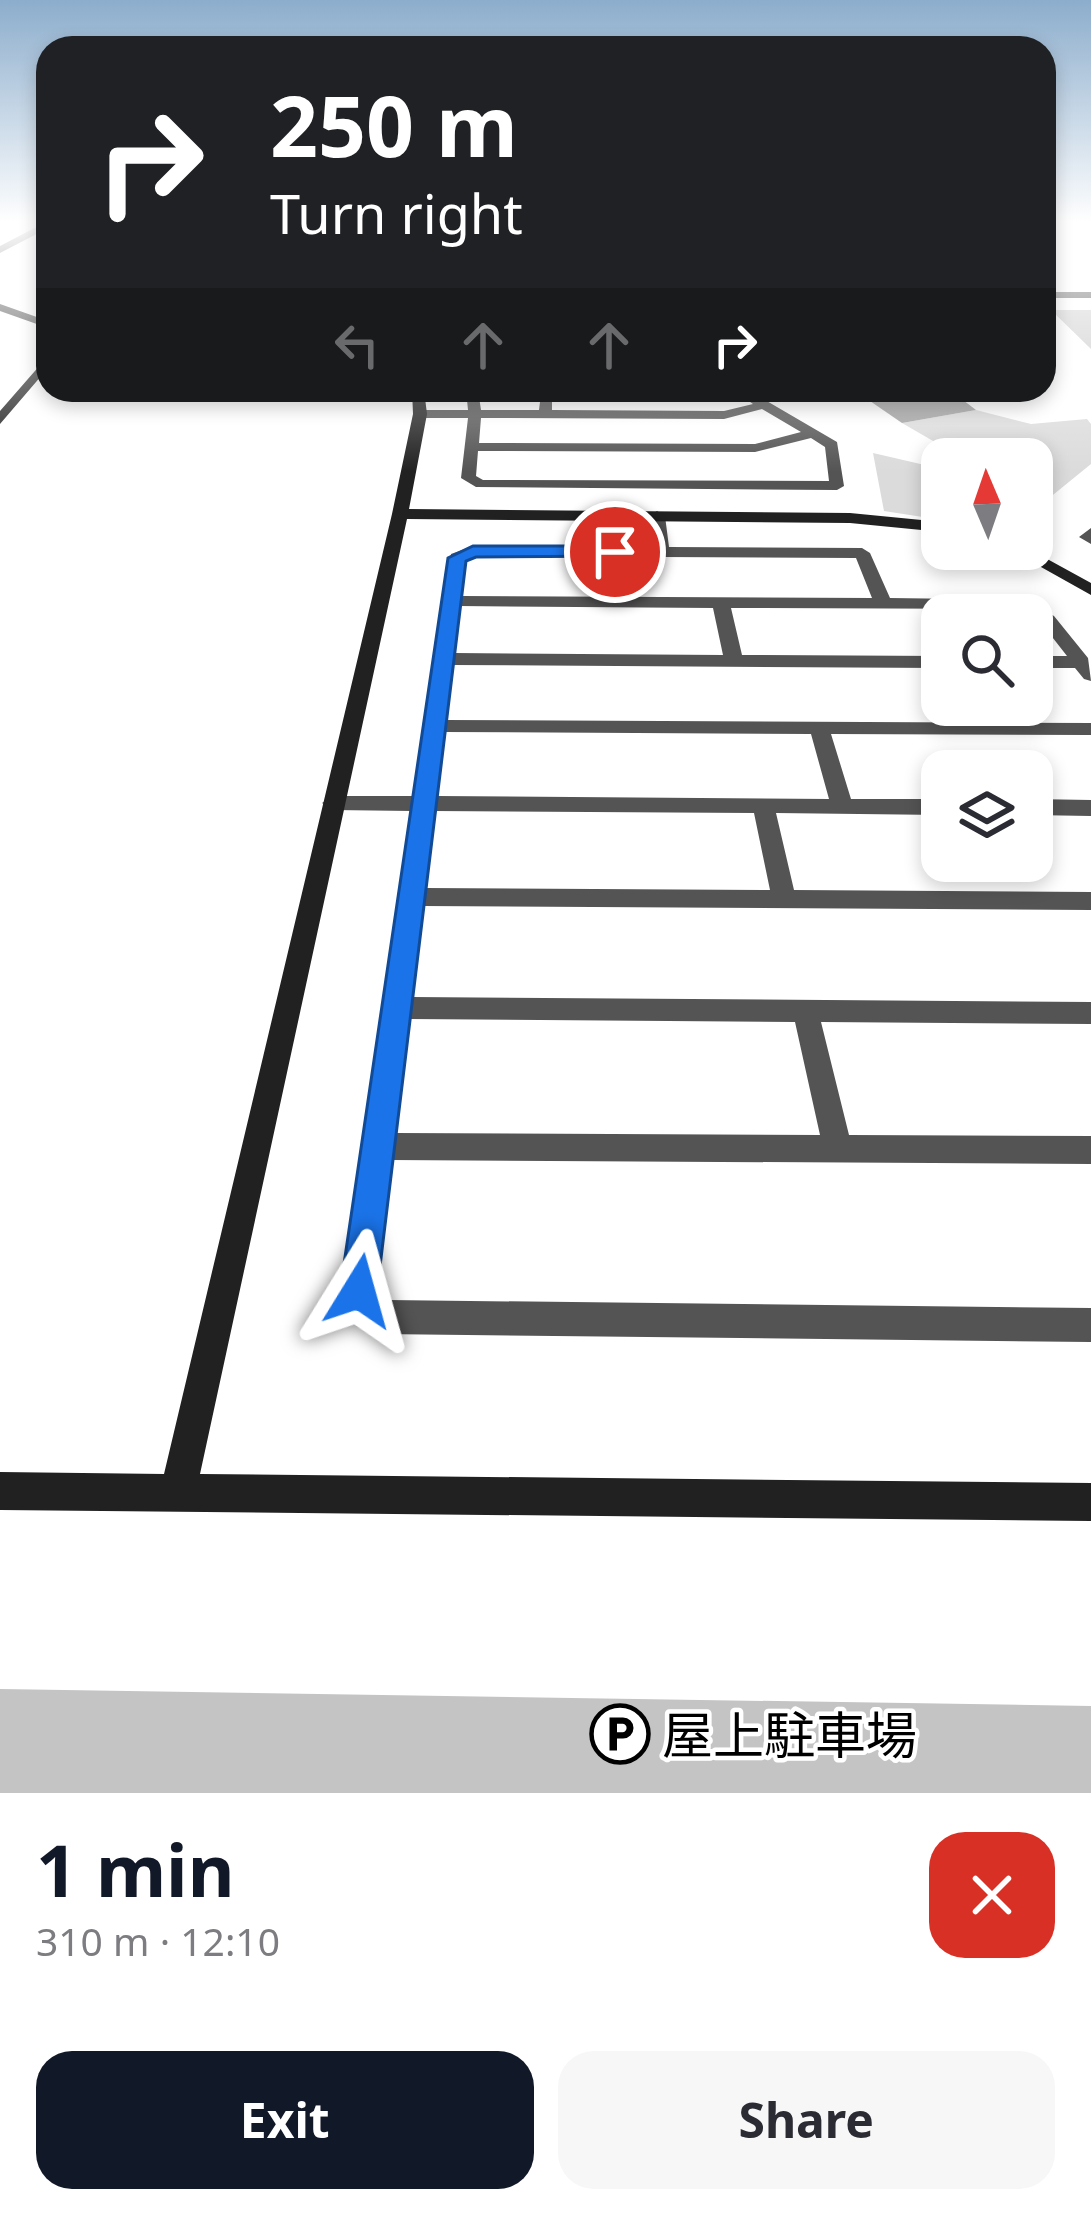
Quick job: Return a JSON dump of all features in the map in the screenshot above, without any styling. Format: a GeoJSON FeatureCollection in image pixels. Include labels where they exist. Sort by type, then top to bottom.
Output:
{"type":"FeatureCollection","features":[{"type":"Feature","properties":{"kind":"street"},"geometry":{"type":"LineString","coordinates":[[0,307],[36,320]]}},
{"type":"Feature","properties":{"kind":"street"},"geometry":{"type":"LineString","coordinates":[[0,421],[36,375]]}},
{"type":"Feature","properties":{"kind":"street"},"geometry":{"type":"LineString","coordinates":[[178,1492],[400,514],[419,402],[475,414],[724,415],[764,405]]}},
{"type":"Feature","properties":{"kind":"street"},"geometry":{"type":"LineString","coordinates":[[474,402],[468,478],[481,484],[836,486],[832,445],[759,402]]}},
{"type":"Feature","properties":{"kind":"street"},"geometry":{"type":"LineString","coordinates":[[545,414],[546,402]]}},
{"type":"Feature","properties":{"kind":"street"},"geometry":{"type":"LineString","coordinates":[[472,447],[755,448],[812,434]]}},
{"type":"Feature","properties":{"kind":"street"},"geometry":{"type":"LineString","coordinates":[[696,485],[703,516]]}},
{"type":"Feature","properties":{"kind":"street"},"geometry":{"type":"LineString","coordinates":[[400,514],[887,519],[921,524]]}},
{"type":"Feature","properties":{"kind":"street"},"geometry":{"type":"LineString","coordinates":[[657,517],[662,552]]}},
{"type":"Feature","properties":{"kind":"street"},"geometry":{"type":"LineString","coordinates":[[883,603],[862,553],[473,551],[457,558],[359,1291],[380,1317],[1091,1325]]}},
{"type":"Feature","properties":{"kind":"street"},"geometry":{"type":"LineString","coordinates":[[1053,569],[1091,590]]}},
{"type":"Feature","properties":{"kind":"street"},"geometry":{"type":"LineString","coordinates":[[451,601],[1021,604],[1048,620],[1086,668]]}},
{"type":"Feature","properties":{"kind":"street"},"geometry":{"type":"LineString","coordinates":[[721,603],[734,661]]}},
{"type":"Feature","properties":{"kind":"street"},"geometry":{"type":"LineString","coordinates":[[443,659],[921,662]]}},
{"type":"Feature","properties":{"kind":"street"},"geometry":{"type":"LineString","coordinates":[[1053,664],[1086,668]]}},
{"type":"Feature","properties":{"kind":"street"},"geometry":{"type":"LineString","coordinates":[[434,726],[1091,729]]}},
{"type":"Feature","properties":{"kind":"street"},"geometry":{"type":"LineString","coordinates":[[819,728],[842,806]]}},
{"type":"Feature","properties":{"kind":"street"},"geometry":{"type":"LineString","coordinates":[[333,803],[921,807]]}},
{"type":"Feature","properties":{"kind":"street"},"geometry":{"type":"LineString","coordinates":[[763,806],[784,900]]}},
{"type":"Feature","properties":{"kind":"street"},"geometry":{"type":"LineString","coordinates":[[1053,808],[1091,808]]}},
{"type":"Feature","properties":{"kind":"street"},"geometry":{"type":"LineString","coordinates":[[412,897],[1091,901]]}},
{"type":"Feature","properties":{"kind":"street"},"geometry":{"type":"LineString","coordinates":[[397,1008],[1091,1013]]}},
{"type":"Feature","properties":{"kind":"street"},"geometry":{"type":"LineString","coordinates":[[806,1012],[838,1149]]}},
{"type":"Feature","properties":{"kind":"street"},"geometry":{"type":"LineString","coordinates":[[378,1146],[1091,1150]]}},
{"type":"Feature","properties":{"kind":"street"},"geometry":{"type":"LineString","coordinates":[[0,1491],[1091,1502]]}},
{"type":"Feature","properties":{"kind":"shaded area"},"geometry":{"type":"Polygon","coordinates":[[[871,402],[966,402],[976,410],[902,423],[871,402]]]}},
{"type":"Feature","properties":{"kind":"shaded area"},"geometry":{"type":"Polygon","coordinates":[[[976,410],[1031,424],[1087,419],[1091,464],[1053,495],[1053,438],[928,438],[902,423],[976,410]]]}},
{"type":"Feature","properties":{"kind":"shaded area"},"geometry":{"type":"Polygon","coordinates":[[[873,453],[921,464],[921,517],[884,511],[873,453]]]}},
{"type":"Feature","properties":{"kind":"building"},"geometry":{"type":"Polygon","coordinates":[[[1056,310],[1091,310],[1091,349],[1056,315],[1056,310]]]}},
{"type":"Feature","properties":{"kind":"building"},"geometry":{"type":"Polygon","coordinates":[[[0,1689],[1091,1706],[1091,1793],[0,1793],[0,1689]]]}},
{"type":"Feature","properties":{"kind":"place","name":"屋上駐車場"},"geometry":{"type":"Point","coordinates":[620,1734]}},
{"type":"Feature","properties":{"kind":"route"},"geometry":{"type":"LineString","coordinates":[[359,1291],[457,558],[473,551],[615,552]]}}]}
